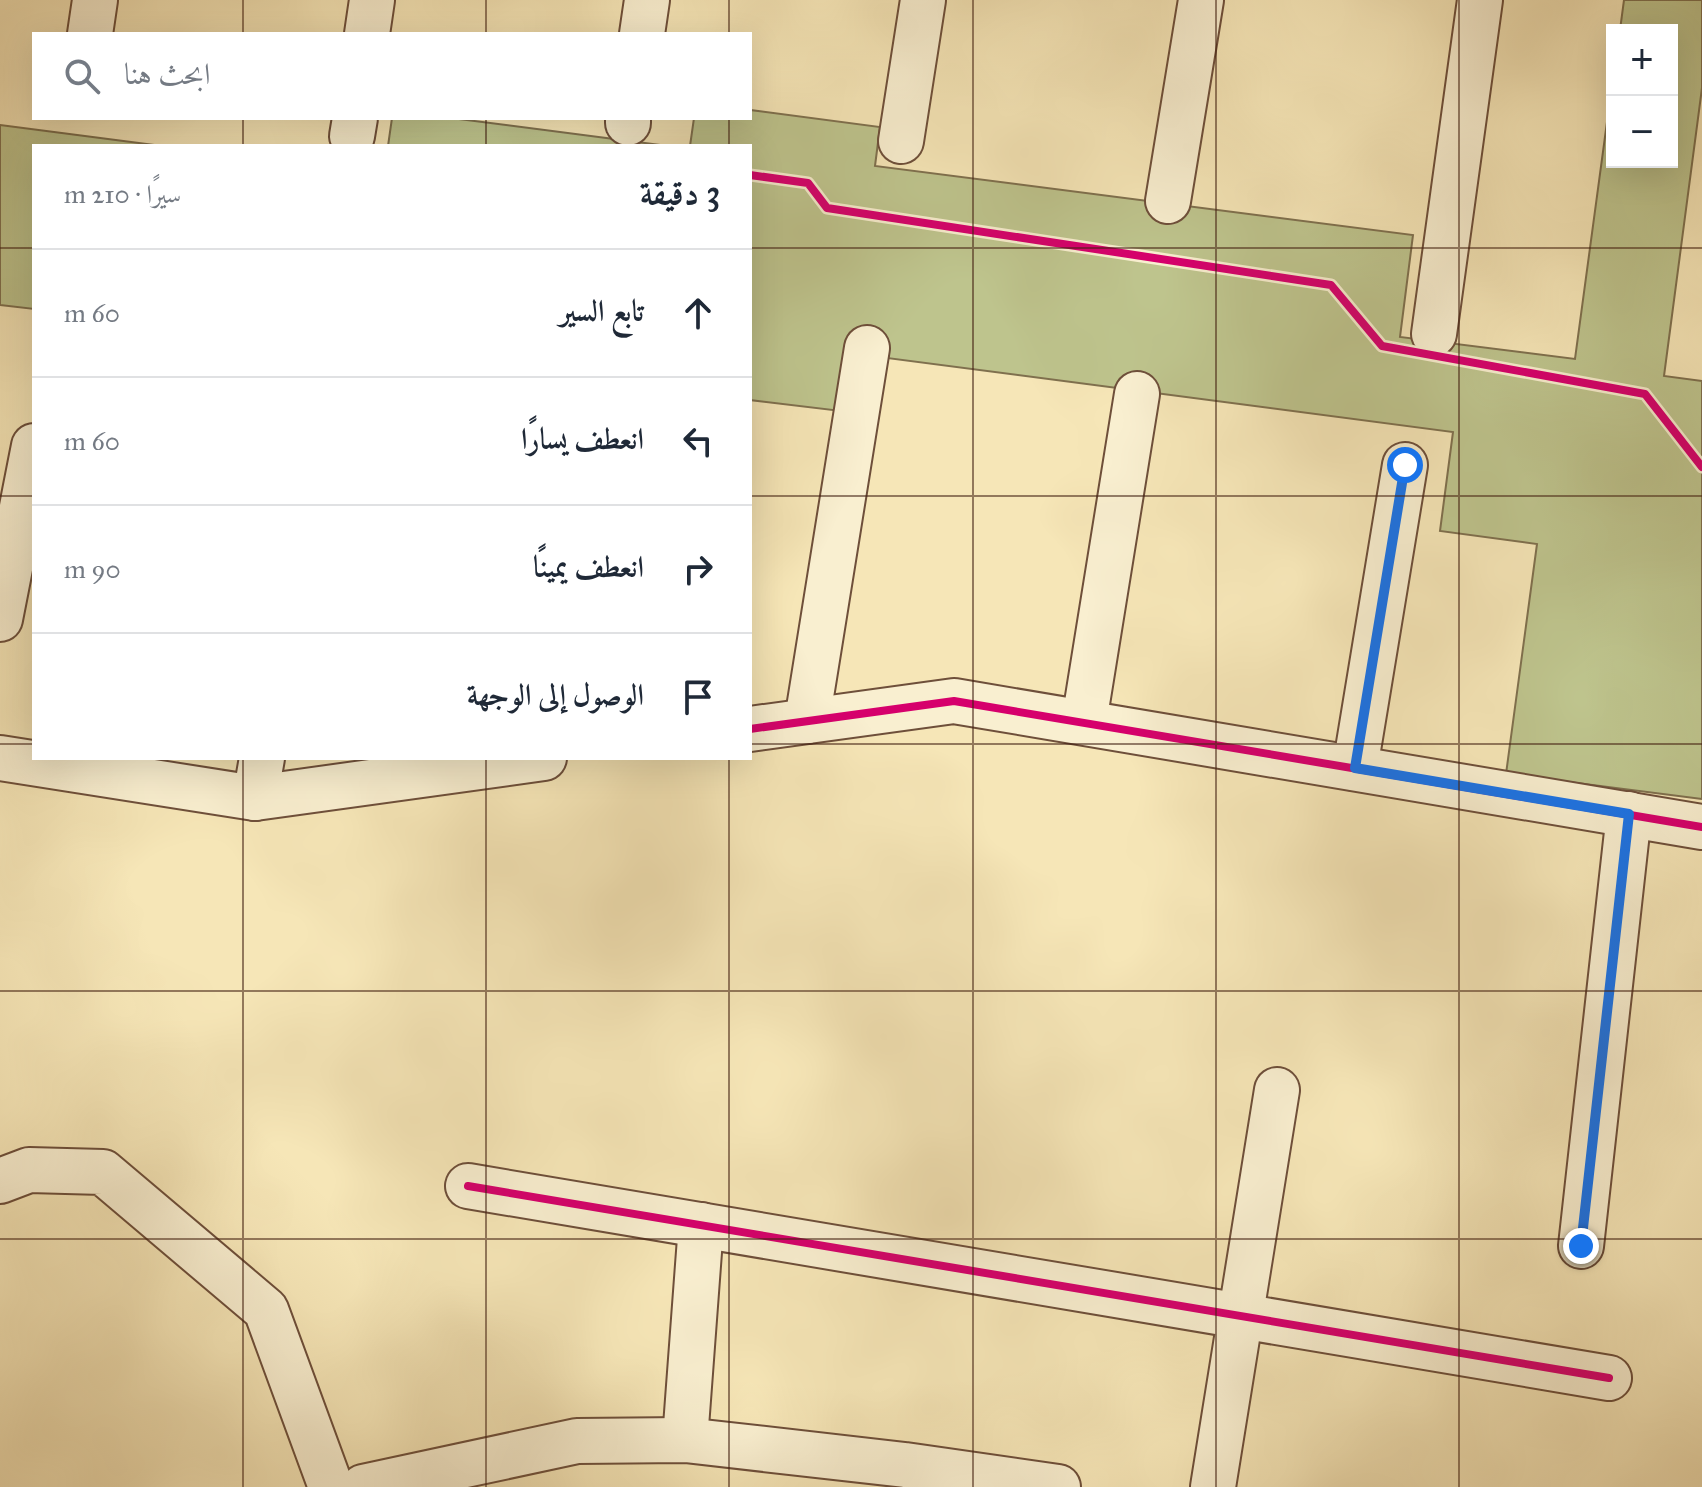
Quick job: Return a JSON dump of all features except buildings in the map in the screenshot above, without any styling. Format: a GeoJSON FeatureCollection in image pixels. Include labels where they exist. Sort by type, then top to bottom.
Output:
{"type":"FeatureCollection","features":[{"type":"Feature","properties":{"kind":"street"},"geometry":{"type":"LineString","coordinates":[[90,32],[95,0]]}},
{"type":"Feature","properties":{"kind":"street"},"geometry":{"type":"LineString","coordinates":[[367,32],[372,0]]}},
{"type":"Feature","properties":{"kind":"street"},"geometry":{"type":"LineString","coordinates":[[642,32],[647,0]]}},
{"type":"Feature","properties":{"kind":"street"},"geometry":{"type":"LineString","coordinates":[[901,141],[923,0]]}},
{"type":"Feature","properties":{"kind":"street"},"geometry":{"type":"LineString","coordinates":[[1168,201],[1201,0]]}},
{"type":"Feature","properties":{"kind":"street"},"geometry":{"type":"LineString","coordinates":[[1434,334],[1480,0]]}},
{"type":"Feature","properties":{"kind":"street"},"geometry":{"type":"LineString","coordinates":[[807,721],[867,348]]}},
{"type":"Feature","properties":{"kind":"street"},"geometry":{"type":"LineString","coordinates":[[1084,722],[1137,394]]}},
{"type":"Feature","properties":{"kind":"street"},"geometry":{"type":"LineString","coordinates":[[0,619],[32,456]]}},
{"type":"Feature","properties":{"kind":"street"},"geometry":{"type":"LineString","coordinates":[[1355,768],[1405,465]]}},
{"type":"Feature","properties":{"kind":"street"},"geometry":{"type":"LineString","coordinates":[[752,729],[954,701],[1702,827]]}},
{"type":"Feature","properties":{"kind":"street"},"geometry":{"type":"LineString","coordinates":[[0,758],[259,778],[517,760]]}},
{"type":"Feature","properties":{"kind":"street"},"geometry":{"type":"LineString","coordinates":[[1581,1246],[1629,814]]}},
{"type":"Feature","properties":{"kind":"street"},"geometry":{"type":"LineString","coordinates":[[1213,1487],[1277,1090]]}},
{"type":"Feature","properties":{"kind":"street"},"geometry":{"type":"LineString","coordinates":[[0,1181],[29,1170],[103,1172],[266,1310],[331,1487]]}},
{"type":"Feature","properties":{"kind":"street"},"geometry":{"type":"LineString","coordinates":[[468,1186],[1609,1378]]}},
{"type":"Feature","properties":{"kind":"street"},"geometry":{"type":"LineString","coordinates":[[685,1440],[701,1225]]}},
{"type":"Feature","properties":{"kind":"street"},"geometry":{"type":"LineString","coordinates":[[363,1487],[577,1441],[685,1440],[905,1465],[1058,1487]]}},
{"type":"Feature","properties":{"kind":"green space"},"geometry":{"type":"Polygon","coordinates":[[[1624,0],[1702,0],[1702,88],[1664,376],[1702,381],[1702,799],[1506,774],[1537,544],[1440,531],[1453,432],[857,354],[849,412],[752,400],[752,144],[690,144],[694,120],[752,120],[752,110],[880,127],[875,166],[1413,235],[1400,337],[1575,359],[1606,129],[1606,168],[1678,168],[1678,24],[1621,24],[1624,0]]]}},
{"type":"Feature","properties":{"kind":"green space"},"geometry":{"type":"Polygon","coordinates":[[[392,120],[466,120],[652,144],[388,144],[392,120]]]}},
{"type":"Feature","properties":{"kind":"green space"},"geometry":{"type":"Polygon","coordinates":[[[0,125],[147,144],[32,144],[32,309],[0,305],[0,125]]]}},
{"type":"Feature","properties":{"kind":"cycle path"},"geometry":{"type":"LineString","coordinates":[[752,175],[808,183],[827,208],[1331,285],[1382,346],[1645,394],[1702,467]]}},
{"type":"Feature","properties":{"kind":"cycle path"},"geometry":{"type":"LineString","coordinates":[[752,729],[954,701],[1702,827]]}},
{"type":"Feature","properties":{"kind":"cycle path"},"geometry":{"type":"LineString","coordinates":[[468,1186],[1609,1378]]}},
{"type":"Feature","properties":{"kind":"route"},"geometry":{"type":"LineString","coordinates":[[1405,465],[1355,768],[1629,814],[1581,1246]]}}]}
